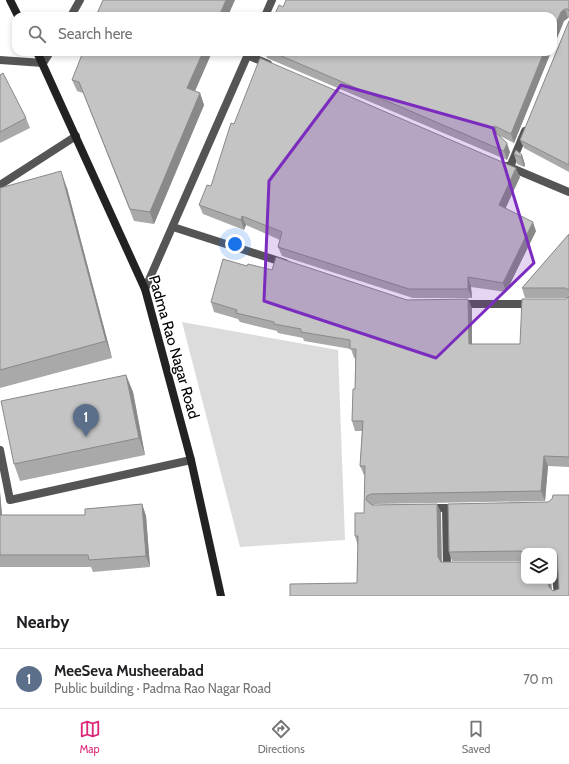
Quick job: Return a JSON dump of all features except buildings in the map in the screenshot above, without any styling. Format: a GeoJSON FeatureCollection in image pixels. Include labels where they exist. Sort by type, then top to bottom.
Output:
{"type":"FeatureCollection","features":[{"type":"Feature","properties":{"kind":"main road"},"geometry":{"type":"LineString","coordinates":[[10,0],[16,12]]}},
{"type":"Feature","properties":{"kind":"main road","name":"Padma Rao Nagar Road"},"geometry":{"type":"LineString","coordinates":[[39,56],[145,289],[191,460],[220,596]]}},
{"type":"Feature","properties":{"kind":"street"},"geometry":{"type":"LineString","coordinates":[[73,12],[80,0]]}},
{"type":"Feature","properties":{"kind":"street"},"geometry":{"type":"LineString","coordinates":[[267,12],[272,0]]}},
{"type":"Feature","properties":{"kind":"street"},"geometry":{"type":"LineString","coordinates":[[0,60],[43,64],[48,56]]}},
{"type":"Feature","properties":{"kind":"street"},"geometry":{"type":"LineString","coordinates":[[145,289],[247,56]]}},
{"type":"Feature","properties":{"kind":"street"},"geometry":{"type":"LineString","coordinates":[[252,56],[276,68]]}},
{"type":"Feature","properties":{"kind":"street"},"geometry":{"type":"LineString","coordinates":[[527,124],[506,165],[569,192]]}},
{"type":"Feature","properties":{"kind":"street"},"geometry":{"type":"LineString","coordinates":[[0,185],[76,136]]}},
{"type":"Feature","properties":{"kind":"street"},"geometry":{"type":"LineString","coordinates":[[173,227],[292,266]]}},
{"type":"Feature","properties":{"kind":"street"},"geometry":{"type":"LineString","coordinates":[[451,304],[538,304]]}},
{"type":"Feature","properties":{"kind":"street"},"geometry":{"type":"LineString","coordinates":[[0,450],[10,500],[191,460]]}},
{"type":"Feature","properties":{"kind":"street"},"geometry":{"type":"LineString","coordinates":[[422,508],[469,507]]}},
{"type":"Feature","properties":{"kind":"street"},"geometry":{"type":"LineString","coordinates":[[446,508],[447,567],[463,567]]}},
{"type":"Feature","properties":{"kind":"street"},"geometry":{"type":"LineString","coordinates":[[556,584],[558,596]]}},
{"type":"Feature","properties":{"kind":"highlighted area"},"geometry":{"type":"Polygon","coordinates":[[[341,85],[493,128],[534,263],[436,358],[264,301],[269,181],[341,85]]]}},
{"type":"Feature","properties":{"kind":"shaded area"},"geometry":{"type":"Polygon","coordinates":[[[182,322],[338,350],[345,540],[240,547],[182,322]]]}},
{"type":"Feature","properties":{"kind":"place","name":"MeeSeva Musheerabad"},"geometry":{"type":"Point","coordinates":[86,437]}}]}
